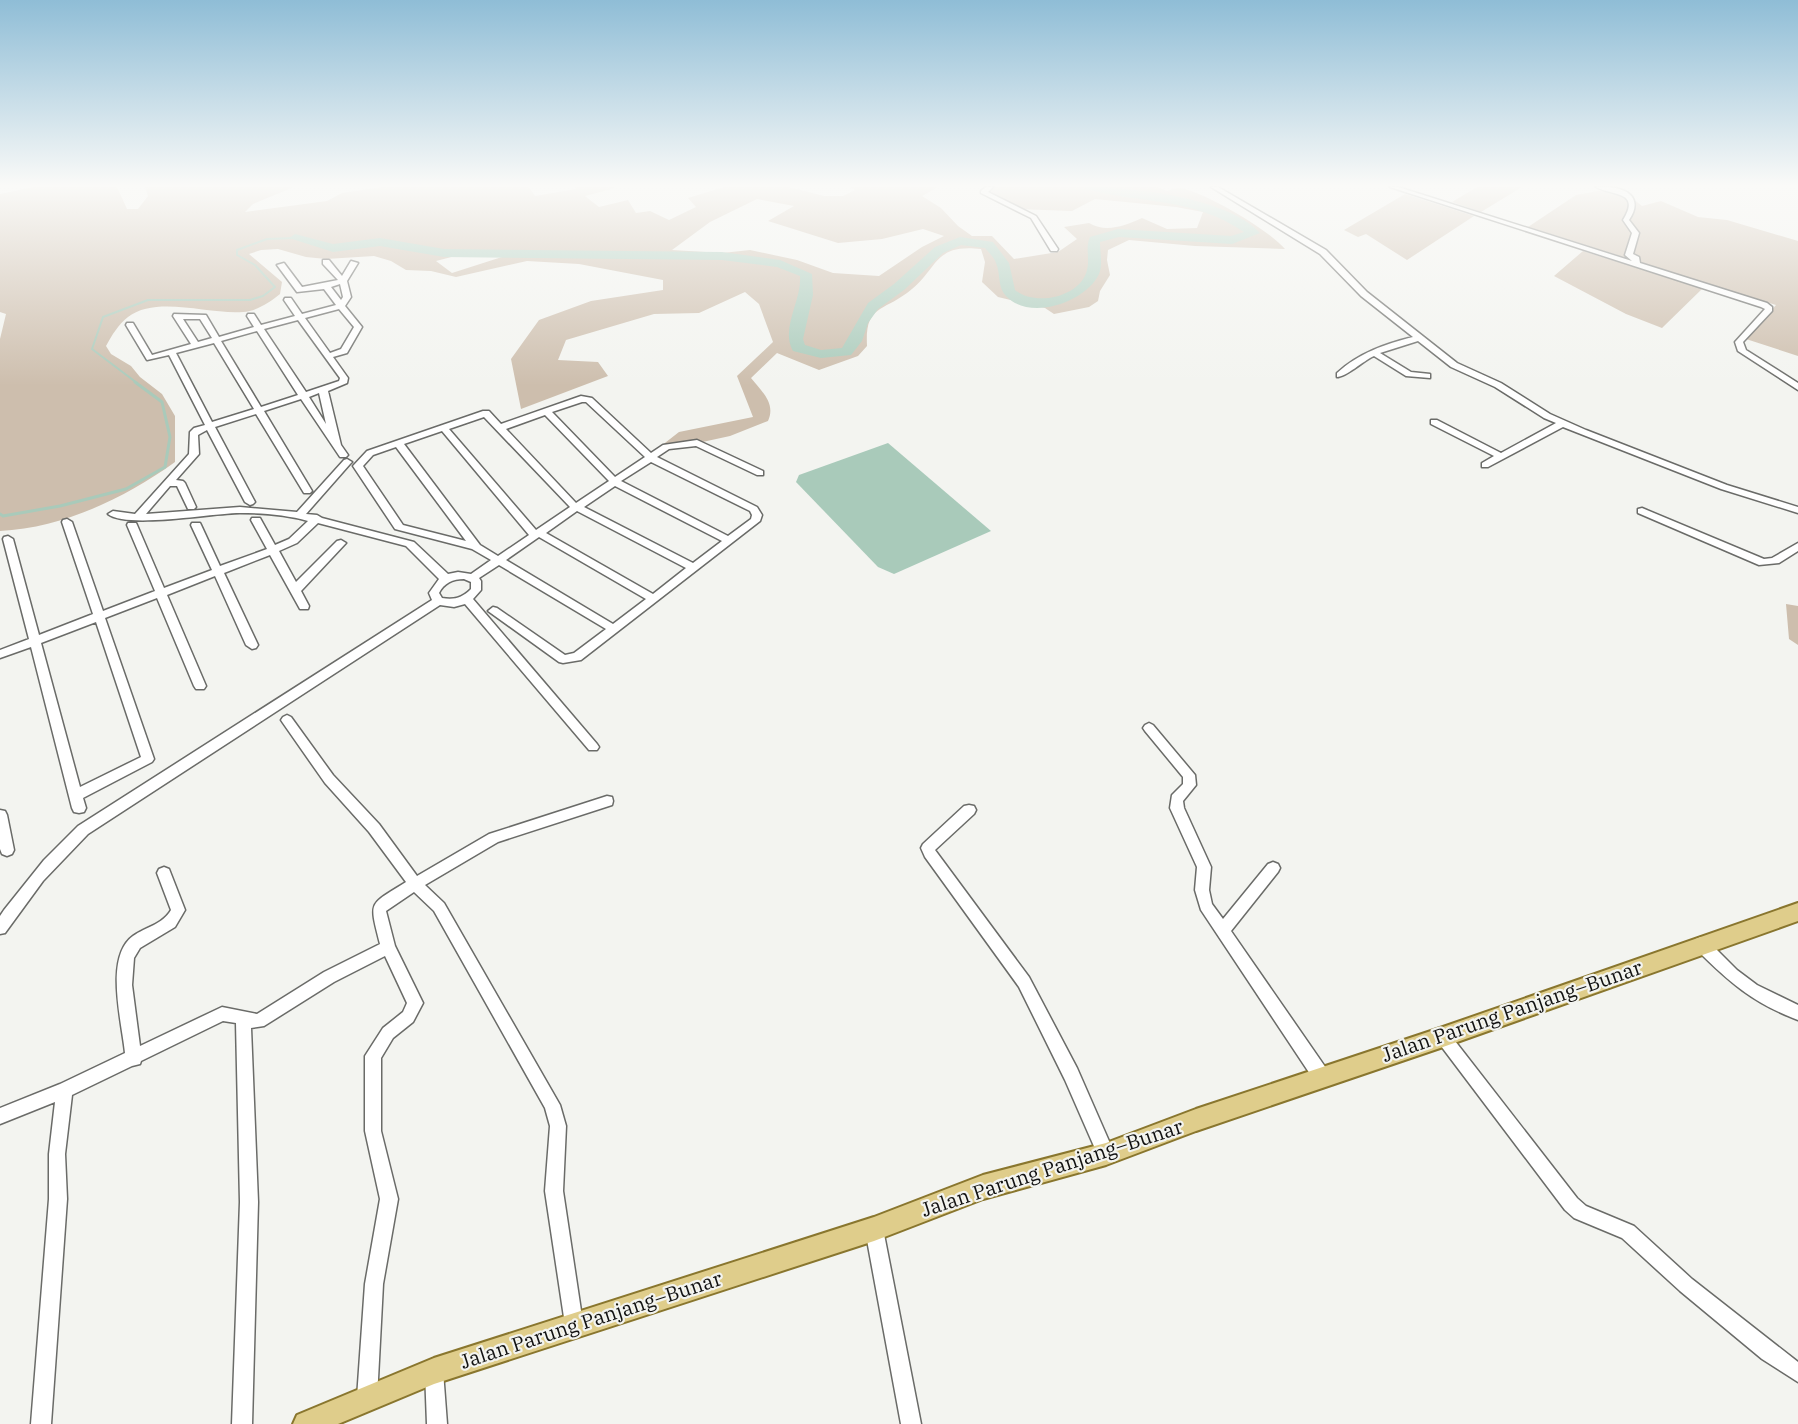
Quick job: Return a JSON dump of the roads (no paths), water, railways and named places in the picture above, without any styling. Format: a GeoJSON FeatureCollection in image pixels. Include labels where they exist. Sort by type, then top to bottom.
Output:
{"type":"FeatureCollection","features":[{"type":"Feature","properties":{"kind":"main road","name":"Jalan Parung Panjang–Bunar"},"geometry":{"type":"LineString","coordinates":[[306,1424],[337,1417],[367,1398],[434,1371],[874,1229],[983,1187],[1106,1154],[1322,1077],[1443,1037],[1701,944],[1798,912]]}},
{"type":"Feature","properties":{"kind":"street"},"geometry":{"type":"LineString","coordinates":[[1325,253],[1364,294],[1454,365],[1498,385],[1528,405],[1563,423],[1724,487],[1798,510]]}},
{"type":"Feature","properties":{"kind":"street"},"geometry":{"type":"LineString","coordinates":[[1606,253],[1767,307],[1768,309],[1739,342],[1742,351],[1798,387]]}},
{"type":"Feature","properties":{"kind":"street"},"geometry":{"type":"LineString","coordinates":[[1629,253],[1636,259],[1636,263]]}},
{"type":"Feature","properties":{"kind":"street"},"geometry":{"type":"LineString","coordinates":[[130,325],[150,358],[341,306],[347,297],[343,281],[334,263],[354,263],[343,281],[300,290],[281,265]]}},
{"type":"Feature","properties":{"kind":"street"},"geometry":{"type":"LineString","coordinates":[[326,286],[358,327],[344,351],[328,356]]}},
{"type":"Feature","properties":{"kind":"street"},"geometry":{"type":"LineString","coordinates":[[134,521],[194,454],[193,434],[210,425],[343,383],[344,378],[288,300]]}},
{"type":"Feature","properties":{"kind":"street"},"geometry":{"type":"LineString","coordinates":[[195,346],[177,316],[203,317],[307,491]]}},
{"type":"Feature","properties":{"kind":"street"},"geometry":{"type":"LineString","coordinates":[[251,316],[345,459],[298,515]]}},
{"type":"Feature","properties":{"kind":"street"},"geometry":{"type":"LineString","coordinates":[[1340,375],[1349,366],[1375,353],[1419,338]]}},
{"type":"Feature","properties":{"kind":"street"},"geometry":{"type":"LineString","coordinates":[[171,352],[250,501]]}},
{"type":"Feature","properties":{"kind":"street"},"geometry":{"type":"LineString","coordinates":[[1375,353],[1409,374],[1427,376]]}},
{"type":"Feature","properties":{"kind":"street"},"geometry":{"type":"LineString","coordinates":[[323,390],[336,445]]}},
{"type":"Feature","properties":{"kind":"street"},"geometry":{"type":"LineString","coordinates":[[493,611],[563,658],[577,657],[755,522],[757,515],[754,509],[651,458],[589,400],[581,399],[502,428]]}},
{"type":"Feature","properties":{"kind":"street"},"geometry":{"type":"LineString","coordinates":[[546,411],[615,482],[729,541]]}},
{"type":"Feature","properties":{"kind":"street"},"geometry":{"type":"LineString","coordinates":[[614,629],[476,547],[396,524],[358,469],[370,453],[486,413],[571,504],[694,568]]}},
{"type":"Feature","properties":{"kind":"street"},"geometry":{"type":"LineString","coordinates":[[1434,422],[1500,456]]}},
{"type":"Feature","properties":{"kind":"street"},"geometry":{"type":"LineString","coordinates":[[1485,465],[1563,423]]}},
{"type":"Feature","properties":{"kind":"street"},"geometry":{"type":"LineString","coordinates":[[443,427],[537,534],[654,599]]}},
{"type":"Feature","properties":{"kind":"street"},"geometry":{"type":"LineString","coordinates":[[472,578],[666,447],[697,442],[760,473]]}},
{"type":"Feature","properties":{"kind":"street"},"geometry":{"type":"LineString","coordinates":[[398,443],[476,547]]}},
{"type":"Feature","properties":{"kind":"street"},"geometry":{"type":"LineString","coordinates":[[169,483],[180,483],[191,507]]}},
{"type":"Feature","properties":{"kind":"street"},"geometry":{"type":"LineString","coordinates":[[113,514],[134,521],[240,510],[317,518],[410,543],[446,579]]}},
{"type":"Feature","properties":{"kind":"street"},"geometry":{"type":"LineString","coordinates":[[1642,511],[1762,563],[1775,561],[1798,546]]}},
{"type":"Feature","properties":{"kind":"street"},"geometry":{"type":"LineString","coordinates":[[0,654],[273,550],[293,541],[317,518]]}},
{"type":"Feature","properties":{"kind":"street"},"geometry":{"type":"LineString","coordinates":[[256,520],[304,606]]}},
{"type":"Feature","properties":{"kind":"street"},"geometry":{"type":"LineString","coordinates":[[134,521],[160,593],[200,686]]}},
{"type":"Feature","properties":{"kind":"street"},"geometry":{"type":"LineString","coordinates":[[8,539],[77,801],[148,759],[67,522]]}},
{"type":"Feature","properties":{"kind":"street"},"geometry":{"type":"LineString","coordinates":[[196,525],[252,645]]}},
{"type":"Feature","properties":{"kind":"street"},"geometry":{"type":"LineString","coordinates":[[295,590],[341,543]]}},
{"type":"Feature","properties":{"kind":"street"},"geometry":{"type":"LineString","coordinates":[[0,928],[35,878],[58,851],[83,830],[438,601],[451,603],[466,599],[477,585],[472,578],[460,575],[446,579],[434,592],[438,601]]}},
{"type":"Feature","properties":{"kind":"street"},"geometry":{"type":"LineString","coordinates":[[466,599],[593,747]]}},
{"type":"Feature","properties":{"kind":"street"},"geometry":{"type":"LineString","coordinates":[[287,720],[329,779],[374,828],[416,884],[439,907],[552,1105],[558,1126],[554,1191],[574,1324]]}},
{"type":"Feature","properties":{"kind":"street"},"geometry":{"type":"LineString","coordinates":[[1149,728],[1189,775],[1190,784],[1176,799],[1177,808],[1204,867],[1202,890],[1206,906],[1322,1077]]}},
{"type":"Feature","properties":{"kind":"street"},"geometry":{"type":"LineString","coordinates":[[367,1398],[374,1284],[389,1199],[373,1131],[373,1056],[388,1032],[408,1017],[416,1003],[388,946],[380,908],[494,838],[607,801]]}},
{"type":"Feature","properties":{"kind":"street"},"geometry":{"type":"LineString","coordinates":[[969,810],[933,840],[928,848],[1024,982],[1071,1074],[1106,1154]]}},
{"type":"Feature","properties":{"kind":"street"},"geometry":{"type":"LineString","coordinates":[[0,815],[7,850]]}},
{"type":"Feature","properties":{"kind":"street"},"geometry":{"type":"LineString","coordinates":[[1223,930],[1273,868]]}},
{"type":"Feature","properties":{"kind":"street"},"geometry":{"type":"LineString","coordinates":[[134,1059],[125,976],[126,956],[141,936],[172,922],[177,915],[178,910],[164,873]]}},
{"type":"Feature","properties":{"kind":"street"},"geometry":{"type":"LineString","coordinates":[[1701,944],[1732,975],[1752,990],[1798,1013]]}},
{"type":"Feature","properties":{"kind":"street"},"geometry":{"type":"LineString","coordinates":[[0,1116],[134,1059],[222,1014],[232,1013],[249,1022],[259,1021],[329,977],[388,946]]}},
{"type":"Feature","properties":{"kind":"street"},"geometry":{"type":"LineString","coordinates":[[242,1424],[249,1202],[243,1018]]}},
{"type":"Feature","properties":{"kind":"street"},"geometry":{"type":"LineString","coordinates":[[1443,1037],[1571,1204],[1580,1212],[1628,1232],[1686,1285],[1798,1373]]}},
{"type":"Feature","properties":{"kind":"street"},"geometry":{"type":"LineString","coordinates":[[41,1424],[58,1199],[57,1154],[65,1090]]}},
{"type":"Feature","properties":{"kind":"street"},"geometry":{"type":"LineString","coordinates":[[874,1229],[911,1424]]}},
{"type":"Feature","properties":{"kind":"street"},"geometry":{"type":"LineString","coordinates":[[434,1371],[437,1424]]}},
{"type":"Feature","properties":{"kind":"waterway"},"geometry":{"type":"LineString","coordinates":[[137,383],[92,349],[103,317],[148,300],[250,300],[263,296],[275,287],[255,265],[237,253]]}},
{"type":"Feature","properties":{"kind":"waterway"},"geometry":{"type":"LineString","coordinates":[[609,253],[722,256],[780,264],[806,274],[806,295],[798,322],[796,339],[798,348],[821,354],[846,352],[855,341],[861,323],[873,306],[899,287],[935,253]]}},
{"type":"Feature","properties":{"kind":"waterway"},"geometry":{"type":"LineString","coordinates":[[997,253],[1003,263],[1010,293],[1024,301],[1035,303],[1058,300],[1080,289],[1093,273],[1094,253]]}},
{"type":"Feature","properties":{"kind":"waterway"},"geometry":{"type":"LineString","coordinates":[[0,514],[3,516],[60,506],[126,489],[165,467],[170,437],[162,402],[135,382]]}}]}
